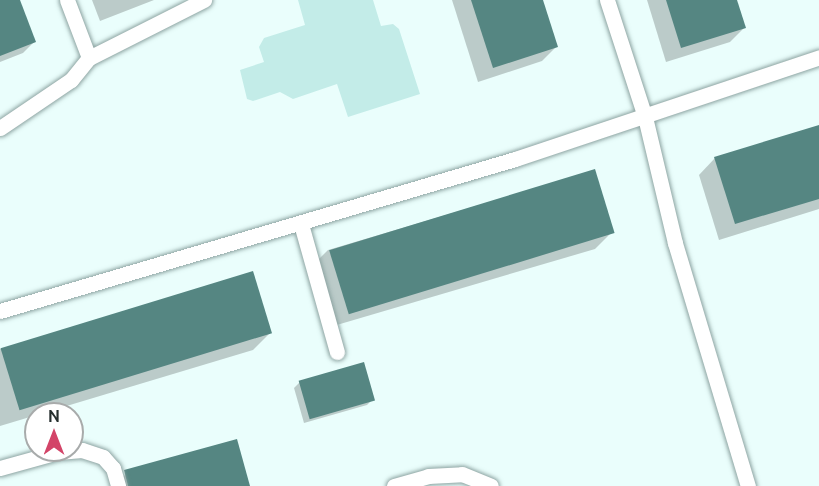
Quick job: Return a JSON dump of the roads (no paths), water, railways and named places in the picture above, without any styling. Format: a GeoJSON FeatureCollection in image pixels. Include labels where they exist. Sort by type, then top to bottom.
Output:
{"type":"FeatureCollection","features":[{"type":"Feature","properties":{"kind":"lane"},"geometry":{"type":"LineString","coordinates":[[67,0],[89,58]]}},
{"type":"Feature","properties":{"kind":"lane"},"geometry":{"type":"LineString","coordinates":[[0,128],[71,80],[89,58],[204,0]]}},
{"type":"Feature","properties":{"kind":"lane"},"geometry":{"type":"LineString","coordinates":[[607,0],[645,117],[675,243],[748,486]]}},
{"type":"Feature","properties":{"kind":"lane"},"geometry":{"type":"LineString","coordinates":[[0,311],[301,224],[645,117],[819,57]]}},
{"type":"Feature","properties":{"kind":"lane"},"geometry":{"type":"LineString","coordinates":[[301,224],[337,352]]}},
{"type":"Feature","properties":{"kind":"lane"},"geometry":{"type":"LineString","coordinates":[[0,468],[58,452],[82,450],[103,457],[113,468],[118,486]]}},
{"type":"Feature","properties":{"kind":"lane"},"geometry":{"type":"LineString","coordinates":[[394,486],[428,476],[462,474],[491,486]]}}]}
